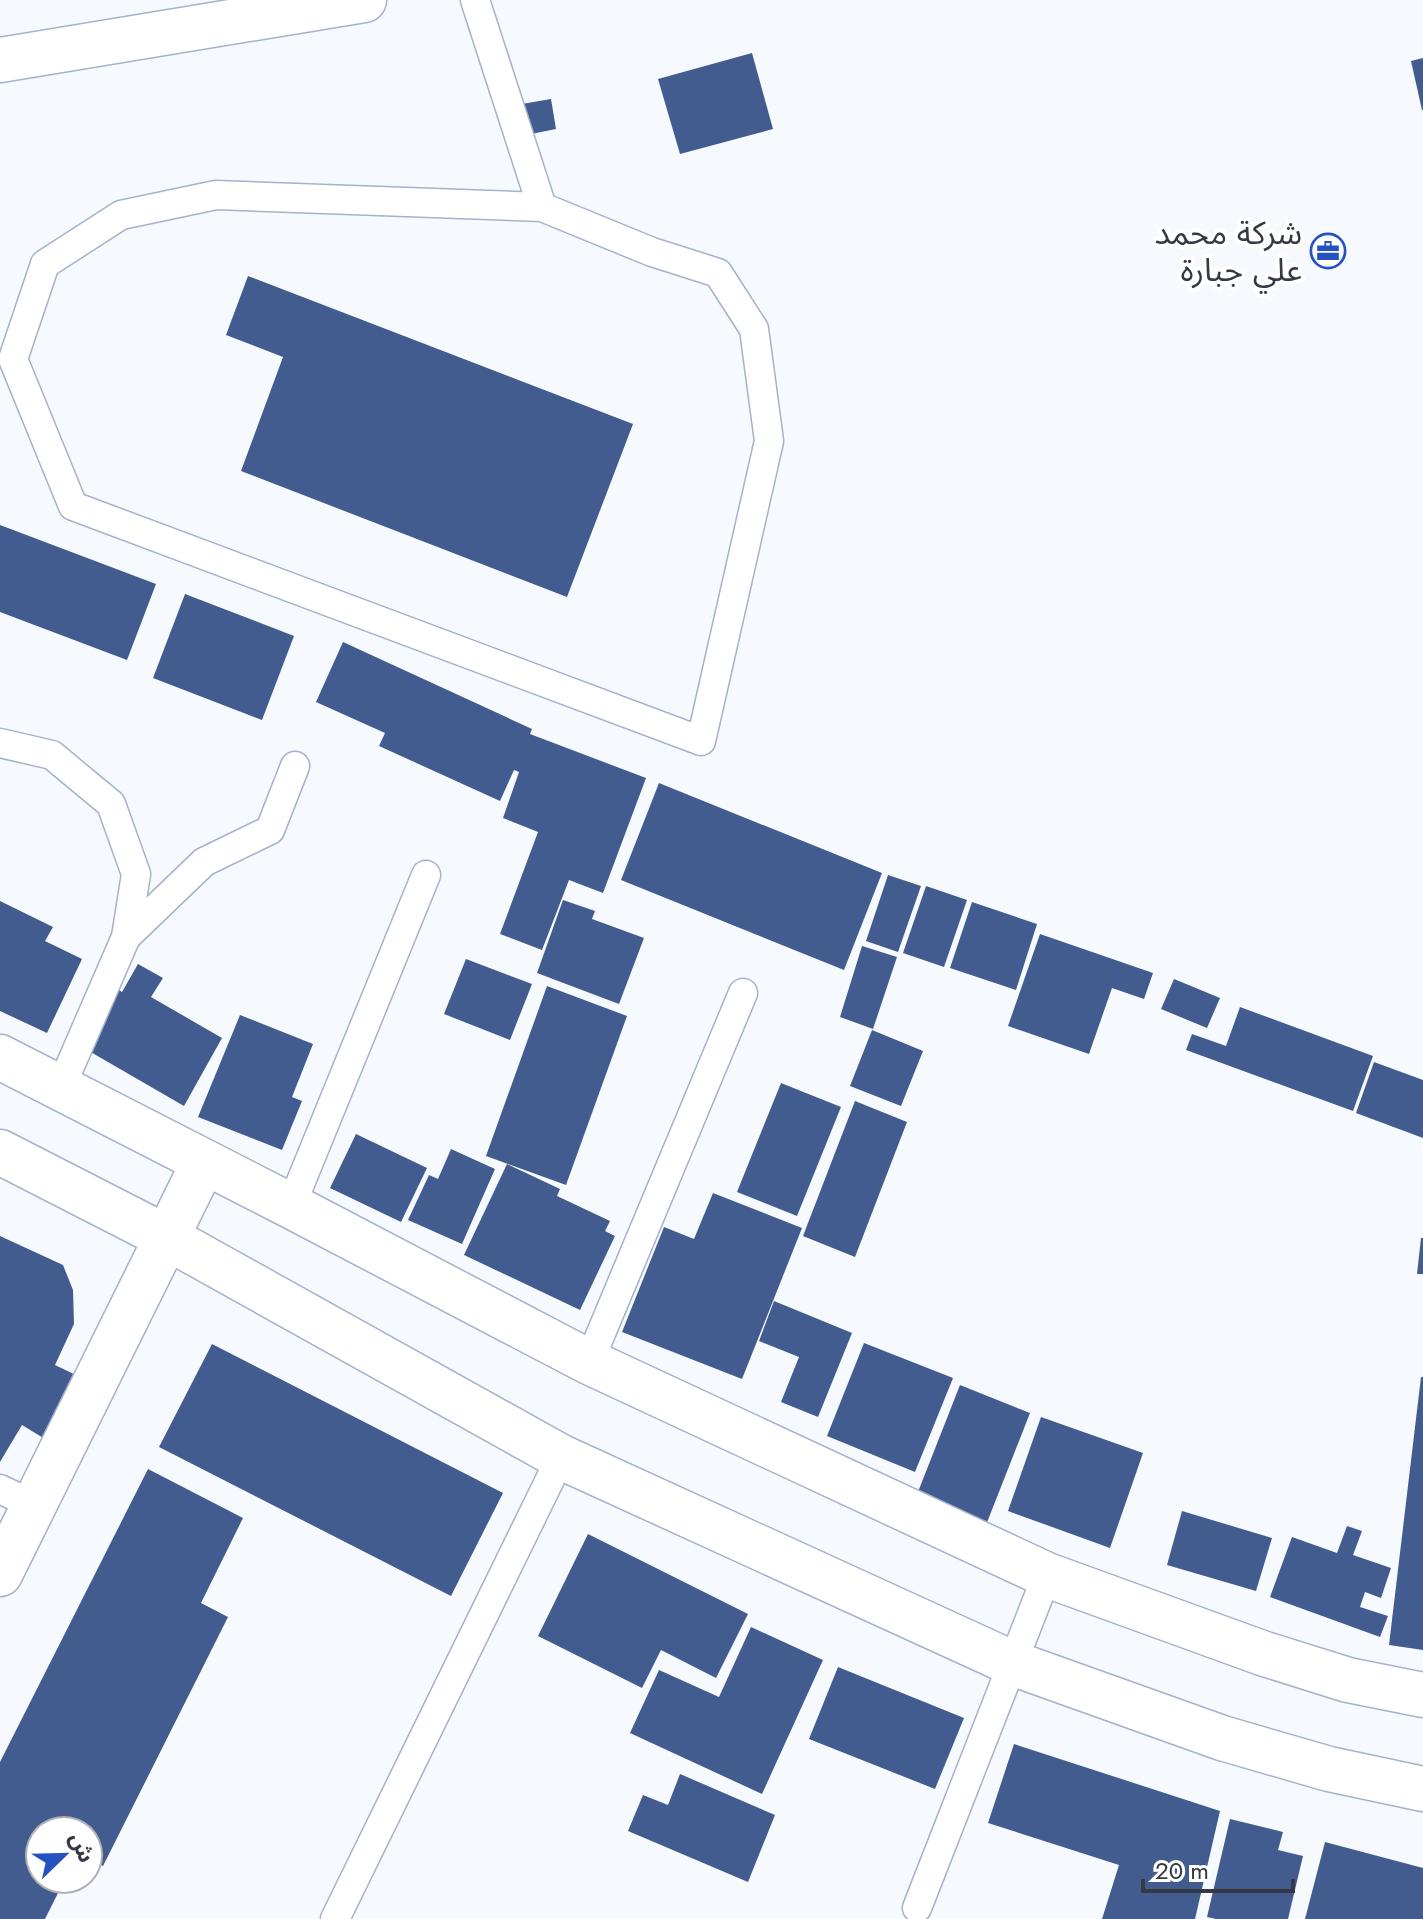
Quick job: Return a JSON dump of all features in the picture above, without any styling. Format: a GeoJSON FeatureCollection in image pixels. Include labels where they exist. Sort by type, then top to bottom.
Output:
{"type":"FeatureCollection","features":[{"type":"Feature","properties":{"kind":"street"},"geometry":{"type":"LineString","coordinates":[[0,60],[364,0]]}},
{"type":"Feature","properties":{"kind":"street"},"geometry":{"type":"LineString","coordinates":[[0,1057],[589,1362],[1047,1575],[1262,1653],[1348,1680],[1423,1695]]}},
{"type":"Feature","properties":{"kind":"street"},"geometry":{"type":"LineString","coordinates":[[0,1152],[166,1237],[561,1457],[1012,1663],[1222,1738],[1329,1769],[1423,1789]]}},
{"type":"Feature","properties":{"kind":"street"},"geometry":{"type":"LineString","coordinates":[[0,1574],[17,1497],[166,1237],[204,1162]]}},
{"type":"Feature","properties":{"kind":"lane"},"geometry":{"type":"LineString","coordinates":[[475,0],[542,207],[652,252],[718,273],[754,329],[769,441],[701,741],[73,506],[13,359],[45,264],[121,215],[216,195],[542,207]]}},
{"type":"Feature","properties":{"kind":"lane"},"geometry":{"type":"LineString","coordinates":[[0,743],[52,755],[111,804],[136,874],[126,937],[60,1089]]}},
{"type":"Feature","properties":{"kind":"lane"},"geometry":{"type":"LineString","coordinates":[[126,937],[204,862],[270,830],[295,766]]}},
{"type":"Feature","properties":{"kind":"lane"},"geometry":{"type":"LineString","coordinates":[[291,1206],[426,875]]}},
{"type":"Feature","properties":{"kind":"lane"},"geometry":{"type":"LineString","coordinates":[[589,1362],[743,993]]}},
{"type":"Feature","properties":{"kind":"lane"},"geometry":{"type":"LineString","coordinates":[[335,1919],[561,1457]]}},
{"type":"Feature","properties":{"kind":"lane"},"geometry":{"type":"LineString","coordinates":[[917,1908],[1047,1575]]}},
{"type":"Feature","properties":{"kind":"building"},"geometry":{"type":"Polygon","coordinates":[[[752,53],[773,129],[680,154],[658,79],[752,53]]]}},
{"type":"Feature","properties":{"kind":"building"},"geometry":{"type":"Polygon","coordinates":[[[1423,58],[1423,110],[1422,110],[1411,61],[1423,58]]]}},
{"type":"Feature","properties":{"kind":"building"},"geometry":{"type":"Polygon","coordinates":[[[551,99],[556,129],[521,136],[516,105],[551,99]]]}},
{"type":"Feature","properties":{"kind":"building"},"geometry":{"type":"Polygon","coordinates":[[[248,276],[633,424],[567,597],[241,471],[283,357],[226,335],[248,276]]]}},
{"type":"Feature","properties":{"kind":"building"},"geometry":{"type":"Polygon","coordinates":[[[0,525],[156,584],[127,660],[0,612],[0,525]]]}},
{"type":"Feature","properties":{"kind":"building"},"geometry":{"type":"Polygon","coordinates":[[[185,594],[294,636],[262,720],[153,678],[185,594]]]}},
{"type":"Feature","properties":{"kind":"building"},"geometry":{"type":"Polygon","coordinates":[[[343,642],[532,729],[530,734],[646,778],[603,893],[569,880],[542,950],[500,934],[538,832],[503,818],[519,772],[514,770],[500,801],[379,746],[385,733],[316,702],[343,642]]]}},
{"type":"Feature","properties":{"kind":"building"},"geometry":{"type":"Polygon","coordinates":[[[659,783],[882,873],[844,970],[621,880],[659,783]]]}},
{"type":"Feature","properties":{"kind":"building"},"geometry":{"type":"Polygon","coordinates":[[[888,875],[921,886],[898,952],[866,941],[888,875]]]}},
{"type":"Feature","properties":{"kind":"building"},"geometry":{"type":"Polygon","coordinates":[[[926,886],[967,900],[944,967],[903,953],[926,886]]]}},
{"type":"Feature","properties":{"kind":"building"},"geometry":{"type":"Polygon","coordinates":[[[563,900],[595,911],[592,919],[644,938],[619,1004],[537,973],[563,900]]]}},
{"type":"Feature","properties":{"kind":"building"},"geometry":{"type":"Polygon","coordinates":[[[0,901],[53,927],[45,941],[82,959],[47,1033],[0,1011],[0,901]]]}},
{"type":"Feature","properties":{"kind":"building"},"geometry":{"type":"Polygon","coordinates":[[[972,902],[1037,924],[1016,990],[950,968],[972,902]]]}},
{"type":"Feature","properties":{"kind":"building"},"geometry":{"type":"Polygon","coordinates":[[[1040,934],[1153,973],[1144,999],[1112,988],[1089,1054],[1008,1026],[1040,934]]]}},
{"type":"Feature","properties":{"kind":"building"},"geometry":{"type":"Polygon","coordinates":[[[862,946],[897,957],[873,1029],[840,1017],[862,946]]]}},
{"type":"Feature","properties":{"kind":"building"},"geometry":{"type":"Polygon","coordinates":[[[466,959],[532,984],[510,1040],[444,1014],[466,959]]]}},
{"type":"Feature","properties":{"kind":"building"},"geometry":{"type":"Polygon","coordinates":[[[138,964],[163,978],[151,997],[222,1038],[184,1106],[82,1047],[116,988],[122,992],[138,964]]]}},
{"type":"Feature","properties":{"kind":"building"},"geometry":{"type":"Polygon","coordinates":[[[1174,979],[1220,998],[1207,1028],[1161,1009],[1174,979]]]}},
{"type":"Feature","properties":{"kind":"building"},"geometry":{"type":"Polygon","coordinates":[[[547,986],[627,1016],[566,1185],[486,1156],[547,986]]]}},
{"type":"Feature","properties":{"kind":"building"},"geometry":{"type":"Polygon","coordinates":[[[1240,1007],[1373,1056],[1353,1111],[1186,1050],[1192,1034],[1226,1046],[1240,1007]]]}},
{"type":"Feature","properties":{"kind":"building"},"geometry":{"type":"Polygon","coordinates":[[[240,1015],[313,1044],[292,1097],[302,1101],[282,1150],[198,1117],[240,1015]]]}},
{"type":"Feature","properties":{"kind":"building"},"geometry":{"type":"Polygon","coordinates":[[[872,1030],[923,1051],[901,1106],[850,1086],[872,1030]]]}},
{"type":"Feature","properties":{"kind":"building"},"geometry":{"type":"Polygon","coordinates":[[[1374,1062],[1423,1080],[1423,1138],[1356,1113],[1374,1062]]]}},
{"type":"Feature","properties":{"kind":"building"},"geometry":{"type":"Polygon","coordinates":[[[781,1083],[841,1107],[797,1216],[737,1192],[781,1083]]]}},
{"type":"Feature","properties":{"kind":"building"},"geometry":{"type":"Polygon","coordinates":[[[855,1101],[907,1122],[855,1257],[803,1236],[855,1101]]]}},
{"type":"Feature","properties":{"kind":"building"},"geometry":{"type":"Polygon","coordinates":[[[356,1134],[427,1168],[401,1222],[330,1188],[356,1134]]]}},
{"type":"Feature","properties":{"kind":"building"},"geometry":{"type":"Polygon","coordinates":[[[451,1149],[495,1169],[462,1244],[408,1220],[429,1175],[438,1179],[451,1149]]]}},
{"type":"Feature","properties":{"kind":"building"},"geometry":{"type":"Polygon","coordinates":[[[507,1164],[560,1189],[557,1196],[610,1221],[605,1231],[615,1236],[580,1310],[464,1255],[507,1164]]]}},
{"type":"Feature","properties":{"kind":"building"},"geometry":{"type":"Polygon","coordinates":[[[713,1193],[802,1228],[742,1379],[622,1332],[664,1227],[694,1239],[713,1193]]]}},
{"type":"Feature","properties":{"kind":"building"},"geometry":{"type":"Polygon","coordinates":[[[0,1236],[63,1265],[73,1290],[74,1324],[55,1365],[78,1376],[45,1439],[22,1425],[0,1462],[0,1236]]]}},
{"type":"Feature","properties":{"kind":"building"},"geometry":{"type":"Polygon","coordinates":[[[1421,1238],[1423,1274],[1417,1274],[1421,1238]]]}},
{"type":"Feature","properties":{"kind":"building"},"geometry":{"type":"Polygon","coordinates":[[[774,1301],[852,1333],[818,1417],[781,1402],[799,1357],[759,1341],[774,1301]]]}},
{"type":"Feature","properties":{"kind":"building"},"geometry":{"type":"Polygon","coordinates":[[[864,1343],[953,1378],[915,1472],[827,1436],[864,1343]]]}},
{"type":"Feature","properties":{"kind":"building"},"geometry":{"type":"Polygon","coordinates":[[[212,1344],[503,1493],[451,1596],[159,1447],[212,1344]]]}},
{"type":"Feature","properties":{"kind":"building"},"geometry":{"type":"Polygon","coordinates":[[[1423,1377],[1423,1650],[1389,1645],[1423,1377]]]}},
{"type":"Feature","properties":{"kind":"building"},"geometry":{"type":"Polygon","coordinates":[[[960,1385],[1030,1413],[986,1525],[916,1497],[960,1385]]]}},
{"type":"Feature","properties":{"kind":"building"},"geometry":{"type":"Polygon","coordinates":[[[1041,1417],[1143,1453],[1110,1548],[1008,1511],[1041,1417]]]}},
{"type":"Feature","properties":{"kind":"building"},"geometry":{"type":"Polygon","coordinates":[[[148,1469],[243,1518],[201,1603],[228,1617],[104,1864],[104,1815],[24,1815],[24,1895],[57,1895],[45,1919],[0,1919],[0,1762],[148,1469]]]}},
{"type":"Feature","properties":{"kind":"building"},"geometry":{"type":"Polygon","coordinates":[[[1182,1511],[1272,1538],[1256,1591],[1167,1565],[1182,1511]]]}},
{"type":"Feature","properties":{"kind":"building"},"geometry":{"type":"Polygon","coordinates":[[[1347,1526],[1362,1531],[1353,1555],[1391,1568],[1381,1598],[1365,1592],[1360,1607],[1388,1616],[1380,1637],[1270,1597],[1292,1537],[1337,1553],[1347,1526]]]}},
{"type":"Feature","properties":{"kind":"building"},"geometry":{"type":"Polygon","coordinates":[[[588,1534],[748,1614],[716,1678],[661,1650],[642,1688],[538,1636],[588,1534]]]}},
{"type":"Feature","properties":{"kind":"building"},"geometry":{"type":"Polygon","coordinates":[[[751,1627],[823,1660],[762,1794],[630,1733],[659,1670],[719,1697],[751,1627]]]}},
{"type":"Feature","properties":{"kind":"building"},"geometry":{"type":"Polygon","coordinates":[[[838,1667],[964,1718],[935,1789],[809,1739],[838,1667]]]}},
{"type":"Feature","properties":{"kind":"building"},"geometry":{"type":"Polygon","coordinates":[[[1014,1744],[1220,1811],[1195,1919],[1102,1919],[1119,1865],[988,1823],[1014,1744]]]}},
{"type":"Feature","properties":{"kind":"building"},"geometry":{"type":"Polygon","coordinates":[[[680,1774],[775,1815],[748,1882],[628,1831],[643,1795],[668,1805],[680,1774]]]}},
{"type":"Feature","properties":{"kind":"building"},"geometry":{"type":"Polygon","coordinates":[[[1230,1819],[1283,1832],[1278,1850],[1303,1856],[1288,1919],[1207,1917],[1230,1819]]]}},
{"type":"Feature","properties":{"kind":"building"},"geometry":{"type":"Polygon","coordinates":[[[1325,1842],[1423,1868],[1423,1919],[1305,1919],[1325,1842]]]}},
{"type":"Feature","properties":{"kind":"place","name":"شركة محمد علي جبارة"},"geometry":{"type":"Point","coordinates":[1328,251]}}]}
